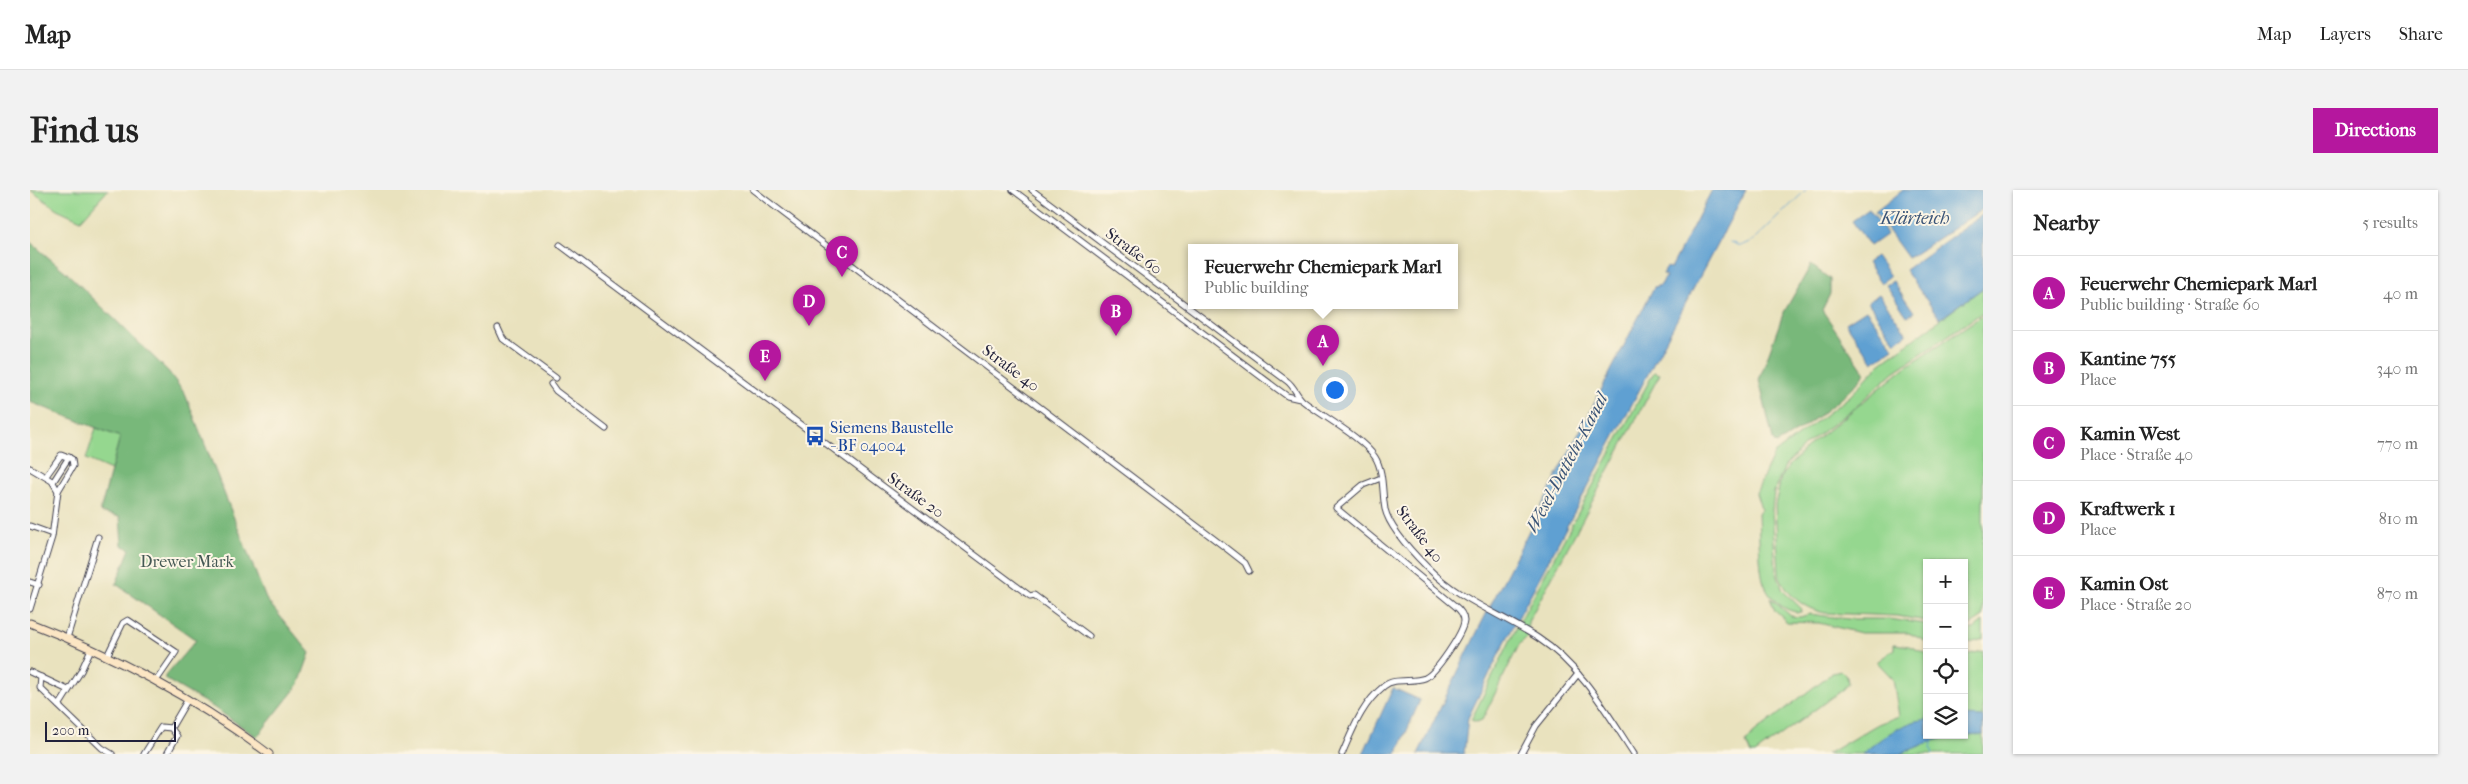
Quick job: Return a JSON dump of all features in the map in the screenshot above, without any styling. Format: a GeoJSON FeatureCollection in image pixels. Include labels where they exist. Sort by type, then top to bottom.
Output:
{"type":"FeatureCollection","features":[{"type":"Feature","properties":{"kind":"main road"},"geometry":{"type":"LineString","coordinates":[[30,623],[107,656],[156,681],[188,699],[269,754]]}},
{"type":"Feature","properties":{"kind":"street","name":"Straße 40"},"geometry":{"type":"LineString","coordinates":[[753,190],[1245,563],[1249,570]]}},
{"type":"Feature","properties":{"kind":"street"},"geometry":{"type":"LineString","coordinates":[[1013,190],[1276,388],[1288,396],[1301,399]]}},
{"type":"Feature","properties":{"kind":"street","name":"Straße 60"},"geometry":{"type":"LineString","coordinates":[[1032,190],[1188,306]]}},
{"type":"Feature","properties":{"kind":"street","name":"Straße 20"},"geometry":{"type":"LineString","coordinates":[[560,245],[1030,596],[1034,595],[1089,636]]}},
{"type":"Feature","properties":{"kind":"street","name":"Straße 60"},"geometry":{"type":"LineString","coordinates":[[1192,309],[1287,380],[1301,399],[1362,444]]}},
{"type":"Feature","properties":{"kind":"street"},"geometry":{"type":"LineString","coordinates":[[498,328],[503,339],[556,378]]}},
{"type":"Feature","properties":{"kind":"street"},"geometry":{"type":"LineString","coordinates":[[551,384],[556,391],[606,429]]}},
{"type":"Feature","properties":{"kind":"street","name":"Straße 40"},"geometry":{"type":"LineString","coordinates":[[1362,444],[1376,458],[1386,511],[1392,524],[1427,567],[1448,586],[1468,600],[1538,638],[1563,657],[1578,674]]}},
{"type":"Feature","properties":{"kind":"street"},"geometry":{"type":"LineString","coordinates":[[30,609],[39,585],[52,534],[58,492],[73,466],[69,458],[64,455],[58,457],[46,476]]}},
{"type":"Feature","properties":{"kind":"street"},"geometry":{"type":"LineString","coordinates":[[53,482],[69,458]]}},
{"type":"Feature","properties":{"kind":"street"},"geometry":{"type":"LineString","coordinates":[[30,468],[46,476],[53,482],[58,492]]}},
{"type":"Feature","properties":{"kind":"street"},"geometry":{"type":"LineString","coordinates":[[1342,754],[1355,723],[1374,696],[1388,683],[1421,679],[1435,672],[1461,630],[1464,620],[1461,612],[1454,605],[1336,508],[1363,486],[1381,478]]}},
{"type":"Feature","properties":{"kind":"street"},"geometry":{"type":"LineString","coordinates":[[30,526],[52,534]]}},
{"type":"Feature","properties":{"kind":"street"},"geometry":{"type":"LineString","coordinates":[[66,638],[98,537]]}},
{"type":"Feature","properties":{"kind":"street"},"geometry":{"type":"LineString","coordinates":[[30,582],[39,585]]}},
{"type":"Feature","properties":{"kind":"street"},"geometry":{"type":"LineString","coordinates":[[107,656],[122,623],[128,620],[176,652],[156,681]]}},
{"type":"Feature","properties":{"kind":"street"},"geometry":{"type":"LineString","coordinates":[[59,706],[91,649]]}},
{"type":"Feature","properties":{"kind":"street"},"geometry":{"type":"LineString","coordinates":[[30,672],[68,690]]}},
{"type":"Feature","properties":{"kind":"street"},"geometry":{"type":"LineString","coordinates":[[1521,754],[1536,726],[1578,674],[1634,754]]}},
{"type":"Feature","properties":{"kind":"street"},"geometry":{"type":"LineString","coordinates":[[41,677],[40,688],[102,748],[112,754]]}},
{"type":"Feature","properties":{"kind":"street"},"geometry":{"type":"LineString","coordinates":[[171,728],[188,699]]}},
{"type":"Feature","properties":{"kind":"street"},"geometry":{"type":"LineString","coordinates":[[144,754],[162,727],[171,728],[177,736],[167,754]]}},
{"type":"Feature","properties":{"kind":"green space"},"geometry":{"type":"Polygon","coordinates":[[[30,190],[108,190],[81,220],[57,209],[30,190]]]}},
{"type":"Feature","properties":{"kind":"green space","name":"Drewer Mark"},"geometry":{"type":"Polygon","coordinates":[[[30,242],[67,273],[168,371],[185,394],[266,599],[310,653],[299,684],[257,737],[213,707],[165,679],[165,676],[196,640],[116,584],[130,549],[122,545],[120,517],[100,512],[120,437],[30,402],[30,242]]]}},
{"type":"Feature","properties":{"kind":"green space"},"geometry":{"type":"Polygon","coordinates":[[[1811,265],[1830,279],[1830,294],[1822,310],[1865,373],[1849,391],[1824,412],[1776,444],[1773,440],[1759,380],[1783,314],[1811,265]]]}},
{"type":"Feature","properties":{"kind":"green space"},"geometry":{"type":"Polygon","coordinates":[[[1983,288],[1983,312],[1894,372],[1855,407],[1805,445],[1785,466],[1774,492],[1772,510],[1776,571],[1783,591],[1802,609],[1801,612],[1795,612],[1779,604],[1770,594],[1762,577],[1758,513],[1761,509],[1756,493],[1774,454],[1850,396],[1880,364],[1983,288]]]}},
{"type":"Feature","properties":{"kind":"green space"},"geometry":{"type":"Polygon","coordinates":[[[1983,315],[1983,617],[1971,625],[1968,625],[1968,559],[1923,559],[1923,620],[1897,616],[1817,611],[1796,599],[1786,588],[1779,574],[1775,505],[1781,478],[1788,467],[1807,447],[1906,367],[1983,315]]]}},
{"type":"Feature","properties":{"kind":"green space"},"geometry":{"type":"Polygon","coordinates":[[[1654,372],[1660,374],[1528,622],[1527,637],[1519,645],[1482,720],[1477,722],[1471,720],[1521,619],[1654,372]]]}},
{"type":"Feature","properties":{"kind":"green space"},"geometry":{"type":"Polygon","coordinates":[[[96,428],[120,437],[111,470],[86,459],[96,428]]]}},
{"type":"Feature","properties":{"kind":"green space"},"geometry":{"type":"Polygon","coordinates":[[[1770,598],[1791,616],[1800,617],[1810,614],[1848,619],[1888,619],[1923,623],[1923,640],[1909,633],[1860,633],[1819,623],[1787,622],[1775,611],[1770,598]]]}},
{"type":"Feature","properties":{"kind":"green space"},"geometry":{"type":"Polygon","coordinates":[[[1983,622],[1983,639],[1968,644],[1968,630],[1974,629],[1983,622]]]}},
{"type":"Feature","properties":{"kind":"green space"},"geometry":{"type":"Polygon","coordinates":[[[1894,644],[1909,646],[1923,652],[1923,739],[1968,739],[1968,654],[1983,651],[1983,754],[1827,754],[1878,724],[1899,716],[1893,679],[1877,662],[1894,649],[1894,644]]]}},
{"type":"Feature","properties":{"kind":"green space"},"geometry":{"type":"Polygon","coordinates":[[[1841,671],[1847,677],[1848,683],[1843,689],[1755,754],[1751,754],[1746,743],[1753,734],[1832,673],[1841,671]]]}},
{"type":"Feature","properties":{"kind":"water","name":"Wesel-Datteln-Kanal"},"geometry":{"type":"Polygon","coordinates":[[[1712,190],[1746,190],[1502,648],[1468,718],[1464,754],[1418,754],[1480,626],[1654,287],[1661,285],[1666,276],[1663,274],[1667,267],[1671,268],[1712,190]]]}},
{"type":"Feature","properties":{"kind":"water","name":"Klärteich"},"geometry":{"type":"Polygon","coordinates":[[[1903,190],[1983,190],[1983,209],[1908,258],[1875,212],[1903,190]]]}},
{"type":"Feature","properties":{"kind":"water"},"geometry":{"type":"Polygon","coordinates":[[[1869,209],[1887,234],[1870,246],[1852,221],[1869,209]]]}},
{"type":"Feature","properties":{"kind":"water","name":"Klärteich"},"geometry":{"type":"Polygon","coordinates":[[[1983,214],[1983,288],[1940,319],[1905,270],[1983,214]]]}},
{"type":"Feature","properties":{"kind":"water"},"geometry":{"type":"Polygon","coordinates":[[[1876,256],[1890,276],[1881,283],[1867,263],[1876,256]]]}},
{"type":"Feature","properties":{"kind":"water"},"geometry":{"type":"Polygon","coordinates":[[[1893,281],[1914,312],[1907,316],[1886,285],[1893,281]]]}},
{"type":"Feature","properties":{"kind":"water"},"geometry":{"type":"Polygon","coordinates":[[[1879,294],[1907,334],[1895,342],[1868,302],[1879,294]]]}},
{"type":"Feature","properties":{"kind":"water"},"geometry":{"type":"Polygon","coordinates":[[[1866,310],[1894,348],[1873,362],[1846,323],[1866,310]]]}},
{"type":"Feature","properties":{"kind":"water"},"geometry":{"type":"Polygon","coordinates":[[[1393,688],[1420,700],[1397,754],[1363,754],[1393,688]]]}},
{"type":"Feature","properties":{"kind":"water"},"geometry":{"type":"Polygon","coordinates":[[[1968,716],[1983,717],[1983,735],[1968,735],[1968,716]]]}},
{"type":"Feature","properties":{"kind":"water"},"geometry":{"type":"Polygon","coordinates":[[[1923,720],[1923,739],[1940,739],[1900,754],[1862,754],[1900,727],[1923,720]]]}},
{"type":"Feature","properties":{"kind":"waterway"},"geometry":{"type":"LineString","coordinates":[[1730,242],[1740,246],[1754,240],[1806,190]]}},
{"type":"Feature","properties":{"kind":"waterway"},"geometry":{"type":"LineString","coordinates":[[1933,740],[1931,747],[1933,754]]}},
{"type":"Feature","properties":{"kind":"place","name":"Kamin West"},"geometry":{"type":"Point","coordinates":[842,277]}},
{"type":"Feature","properties":{"kind":"place","name":"Kraftwerk 1"},"geometry":{"type":"Point","coordinates":[809,326]}},
{"type":"Feature","properties":{"kind":"place","name":"Kantine 755"},"geometry":{"type":"Point","coordinates":[1116,336]}},
{"type":"Feature","properties":{"kind":"place","name":"Feuerwehr Chemiepark Marl"},"geometry":{"type":"Point","coordinates":[1323,366]}},
{"type":"Feature","properties":{"kind":"place","name":"Kamin Ost"},"geometry":{"type":"Point","coordinates":[765,381]}},
{"type":"Feature","properties":{"kind":"place","name":"Siemens Baustelle - BF 04004"},"geometry":{"type":"Point","coordinates":[815,436]}}]}
